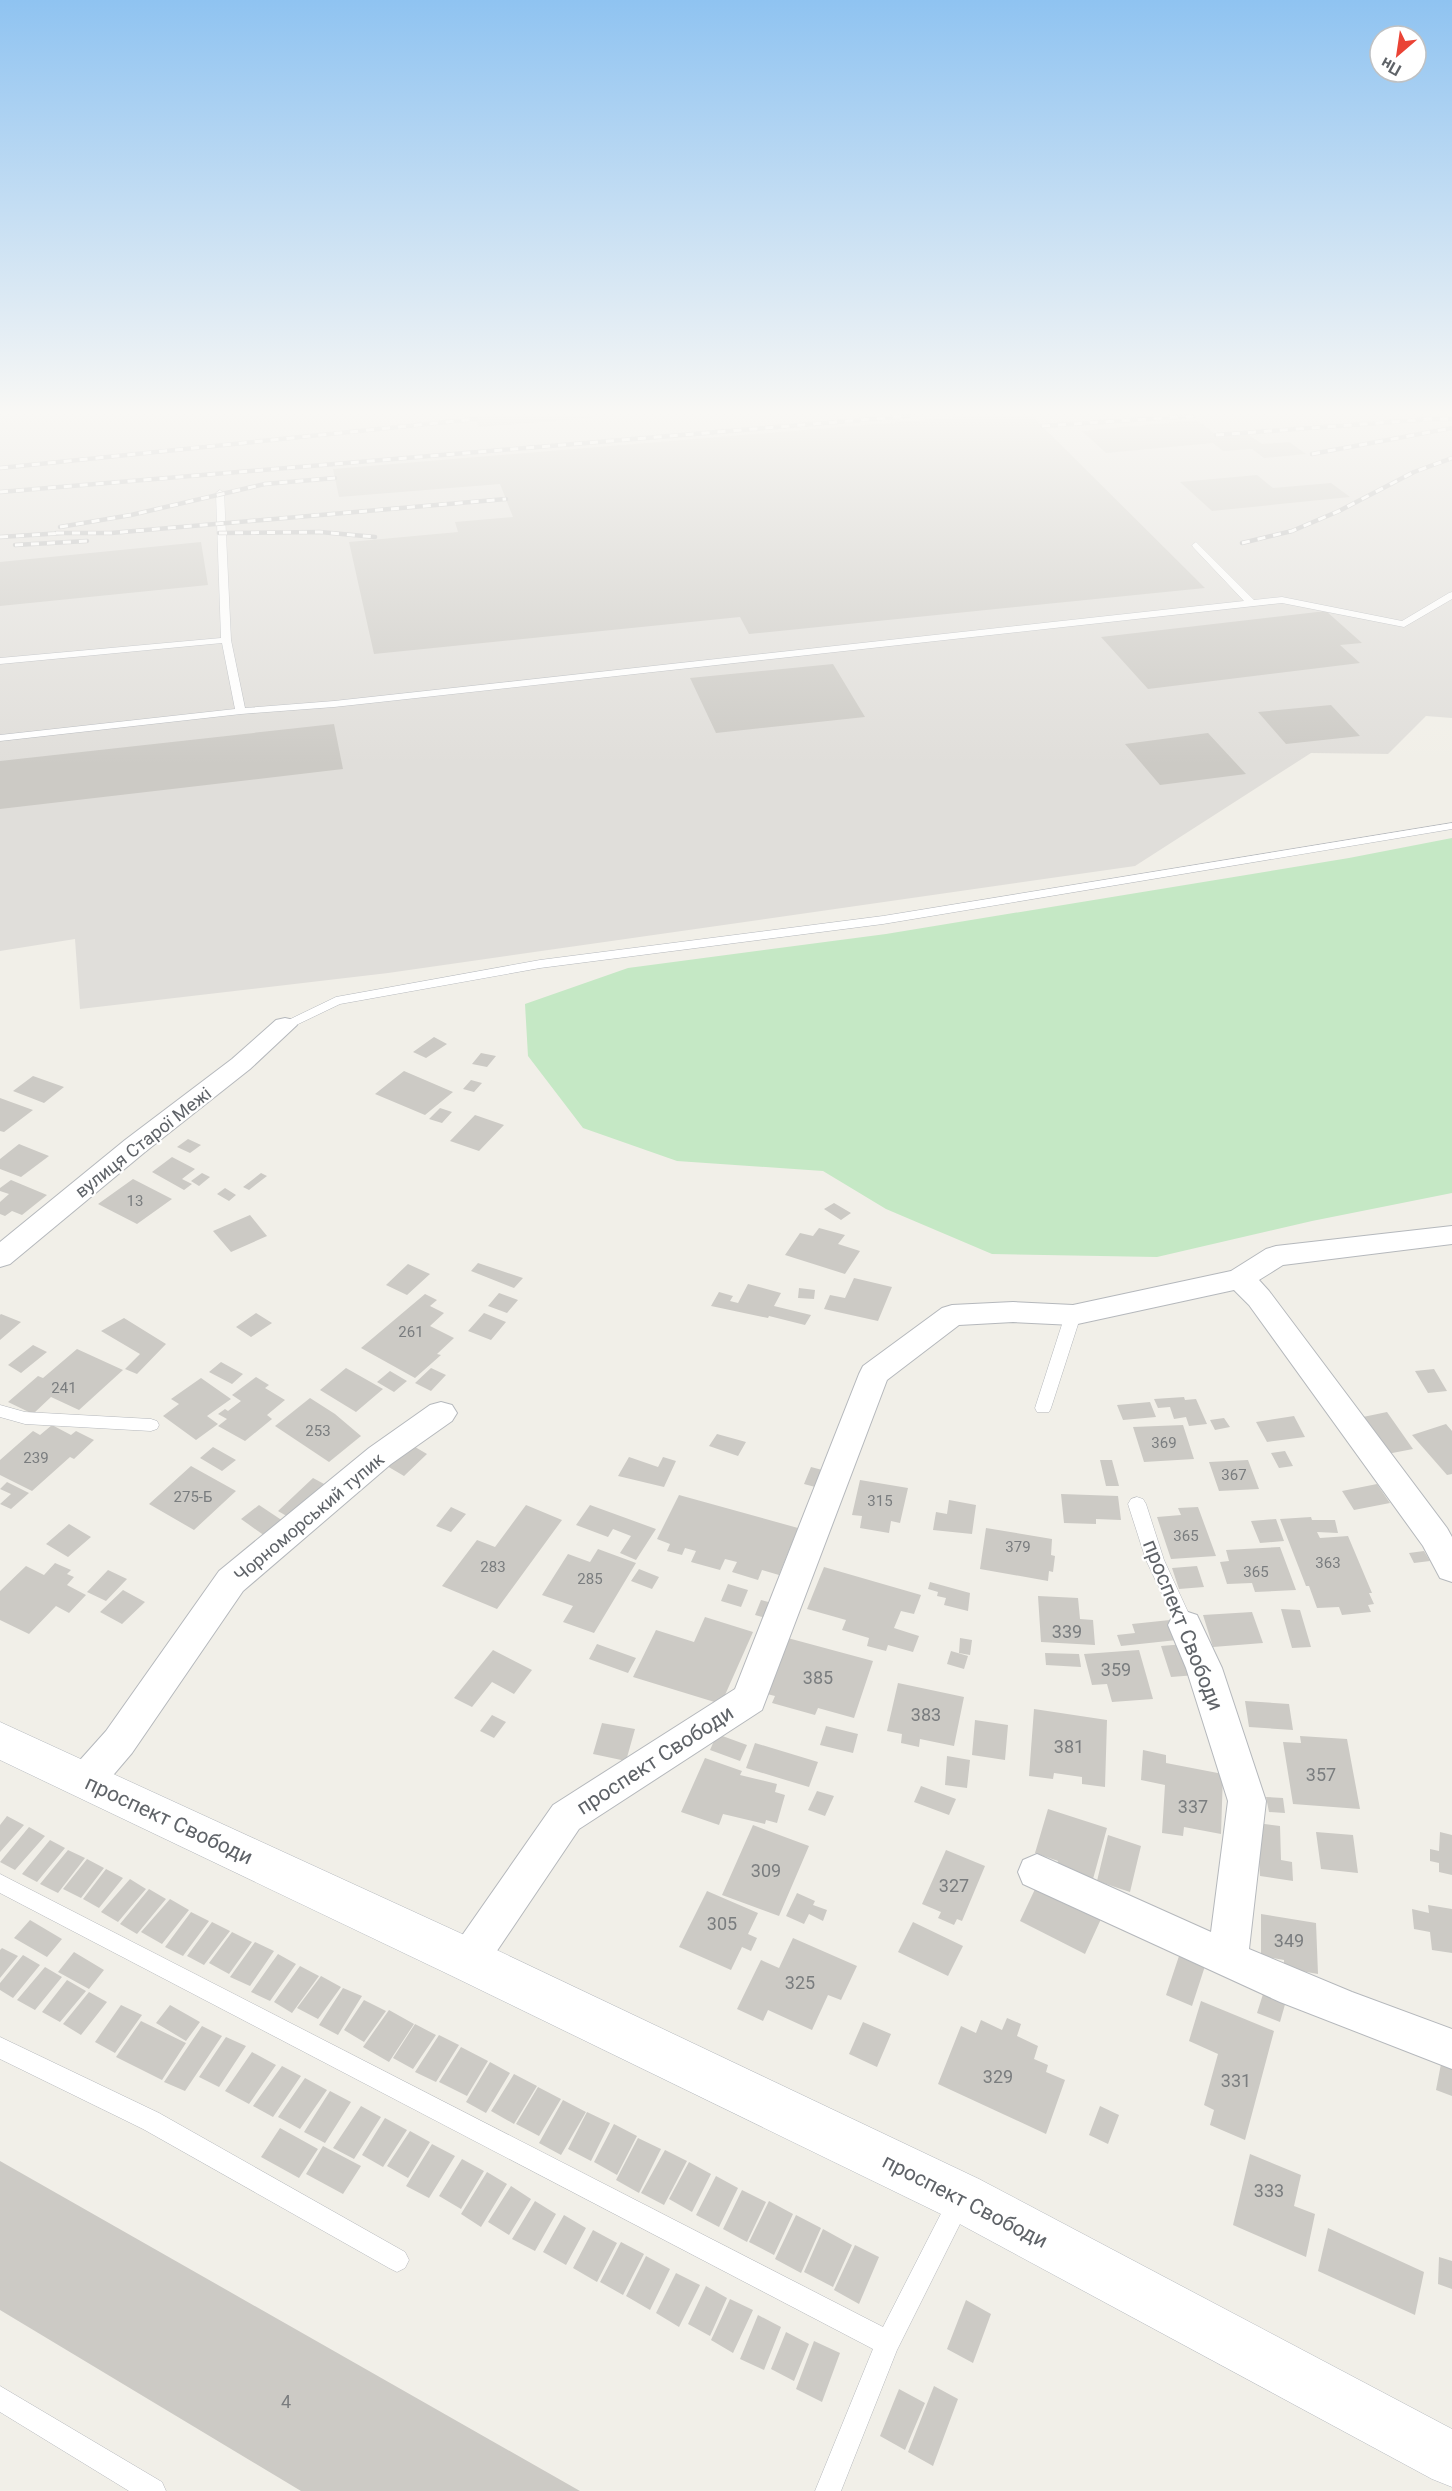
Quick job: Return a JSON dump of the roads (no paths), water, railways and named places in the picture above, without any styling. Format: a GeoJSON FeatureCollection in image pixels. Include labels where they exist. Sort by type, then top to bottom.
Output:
{"type":"FeatureCollection","features":[{"type":"Feature","properties":{"kind":"main road","name":"проспект Свободи"},"geometry":{"type":"LineString","coordinates":[[0,1740],[468,1960],[961,2197],[1452,2459]]}},
{"type":"Feature","properties":{"kind":"street","name":"вулиця Старої Межі"},"geometry":{"type":"LineString","coordinates":[[0,1257],[135,1146],[214,1086],[285,1025]]}},
{"type":"Feature","properties":{"kind":"street"},"geometry":{"type":"LineString","coordinates":[[1073,1315],[1240,1279],[1276,1256],[1452,1235]]}},
{"type":"Feature","properties":{"kind":"street"},"geometry":{"type":"LineString","coordinates":[[1240,1279],[1259,1298],[1443,1534],[1452,1569]]}},
{"type":"Feature","properties":{"kind":"street","name":"проспект Свободи"},"geometry":{"type":"LineString","coordinates":[[468,1960],[566,1817],[748,1699],[874,1374],[952,1315],[1013,1312],[1073,1315]]}},
{"type":"Feature","properties":{"kind":"street","name":"Чорноморський тупик"},"geometry":{"type":"LineString","coordinates":[[85,1781],[118,1742],[231,1581],[380,1456],[441,1413]]}},
{"type":"Feature","properties":{"kind":"street","name":"проспект Свободи"},"geometry":{"type":"LineString","coordinates":[[1185,1625],[1204,1668],[1247,1801],[1228,1959]]}},
{"type":"Feature","properties":{"kind":"street"},"geometry":{"type":"LineString","coordinates":[[1037,1872],[1228,1959],[1379,2024],[1452,2049]]}},
{"type":"Feature","properties":{"kind":"lane"},"geometry":{"type":"LineString","coordinates":[[222,532],[226,640],[241,711]]}},
{"type":"Feature","properties":{"kind":"lane"},"geometry":{"type":"LineString","coordinates":[[1196,545],[1252,604]]}},
{"type":"Feature","properties":{"kind":"lane"},"geometry":{"type":"LineString","coordinates":[[0,738],[241,711],[346,703],[1282,600],[1404,624],[1452,595]]}},
{"type":"Feature","properties":{"kind":"lane"},"geometry":{"type":"LineString","coordinates":[[0,661],[226,640]]}},
{"type":"Feature","properties":{"kind":"lane"},"geometry":{"type":"LineString","coordinates":[[285,1025],[336,1001],[540,964],[883,920],[1452,826]]}},
{"type":"Feature","properties":{"kind":"lane"},"geometry":{"type":"LineString","coordinates":[[1043,1408],[1073,1315]]}},
{"type":"Feature","properties":{"kind":"lane"},"geometry":{"type":"LineString","coordinates":[[0,1411],[25,1418],[151,1425]]}},
{"type":"Feature","properties":{"kind":"lane","name":"проспект Свободи"},"geometry":{"type":"LineString","coordinates":[[1137,1504],[1155,1560],[1185,1625]]}},
{"type":"Feature","properties":{"kind":"lane"},"geometry":{"type":"LineString","coordinates":[[0,1884],[888,2343]]}},
{"type":"Feature","properties":{"kind":"lane"},"geometry":{"type":"LineString","coordinates":[[0,2048],[151,2121],[397,2260]]}},
{"type":"Feature","properties":{"kind":"lane"},"geometry":{"type":"LineString","coordinates":[[828,2491],[888,2343],[961,2197]]}},
{"type":"Feature","properties":{"kind":"lane"},"geometry":{"type":"LineString","coordinates":[[0,2398],[153,2491]]}},
{"type":"Feature","properties":{"kind":"railway"},"geometry":{"type":"LineString","coordinates":[[63,533],[120,532]]}},
{"type":"Feature","properties":{"kind":"railway"},"geometry":{"type":"LineString","coordinates":[[219,533],[295,532]]}},
{"type":"Feature","properties":{"kind":"railway"},"geometry":{"type":"LineString","coordinates":[[323,532],[375,537]]}},
{"type":"Feature","properties":{"kind":"railway"},"geometry":{"type":"LineString","coordinates":[[1242,543],[1287,532]]}},
{"type":"Feature","properties":{"kind":"railway"},"geometry":{"type":"LineString","coordinates":[[56,533],[63,533]]}},
{"type":"Feature","properties":{"kind":"railway"},"geometry":{"type":"LineString","coordinates":[[0,537],[63,533]]}},
{"type":"Feature","properties":{"kind":"railway"},"geometry":{"type":"LineString","coordinates":[[15,545],[87,541]]}}]}
